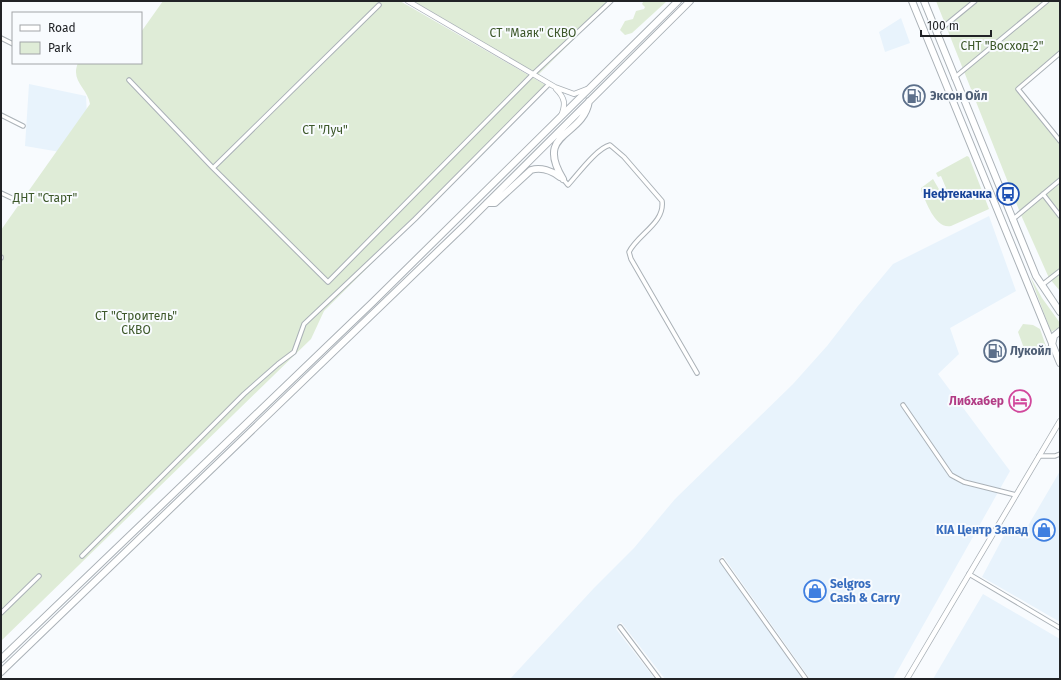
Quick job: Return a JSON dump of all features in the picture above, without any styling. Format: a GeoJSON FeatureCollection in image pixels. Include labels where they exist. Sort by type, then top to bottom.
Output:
{"type":"FeatureCollection","features":[{"type":"Feature","properties":{"kind":"highway"},"geometry":{"type":"LineString","coordinates":[[1,659],[373,302],[678,1]]}},
{"type":"Feature","properties":{"kind":"highway"},"geometry":{"type":"LineString","coordinates":[[1,672],[487,203],[690,1]]}},
{"type":"Feature","properties":{"kind":"highway"},"geometry":{"type":"LineString","coordinates":[[912,1],[1060,363]]}},
{"type":"Feature","properties":{"kind":"highway"},"geometry":{"type":"LineString","coordinates":[[924,1],[1012,220],[1042,285],[1060,312]]}},
{"type":"Feature","properties":{"kind":"highway"},"geometry":{"type":"LineString","coordinates":[[639,38],[643,39],[646,45]]}},
{"type":"Feature","properties":{"kind":"highway"},"geometry":{"type":"LineString","coordinates":[[563,180],[555,166],[553,151],[556,144],[587,111],[589,101]]}},
{"type":"Feature","properties":{"kind":"highway"},"geometry":{"type":"LineString","coordinates":[[487,203],[495,203],[531,170],[537,168],[547,170],[563,180]]}},
{"type":"Feature","properties":{"kind":"highway"},"geometry":{"type":"LineString","coordinates":[[485,192],[486,197],[492,198]]}},
{"type":"Feature","properties":{"kind":"highway"},"geometry":{"type":"LineString","coordinates":[[1052,345],[1054,336],[1060,331]]}},
{"type":"Feature","properties":{"kind":"street"},"geometry":{"type":"LineString","coordinates":[[408,1],[555,88],[574,94],[589,88]]}},
{"type":"Feature","properties":{"kind":"street"},"geometry":{"type":"LineString","coordinates":[[129,80],[213,168],[328,282],[532,75],[611,1]]}},
{"type":"Feature","properties":{"kind":"street"},"geometry":{"type":"LineString","coordinates":[[936,33],[975,1]]}},
{"type":"Feature","properties":{"kind":"street"},"geometry":{"type":"LineString","coordinates":[[954,78],[1047,1]]}},
{"type":"Feature","properties":{"kind":"street"},"geometry":{"type":"LineString","coordinates":[[213,168],[378,5]]}},
{"type":"Feature","properties":{"kind":"street"},"geometry":{"type":"LineString","coordinates":[[1,38],[12,44]]}},
{"type":"Feature","properties":{"kind":"street"},"geometry":{"type":"LineString","coordinates":[[1060,53],[1018,89],[1060,141]]}},
{"type":"Feature","properties":{"kind":"street"},"geometry":{"type":"LineString","coordinates":[[82,556],[244,394],[294,352],[304,324],[415,218],[549,84]]}},
{"type":"Feature","properties":{"kind":"street"},"geometry":{"type":"LineString","coordinates":[[555,88],[565,103],[560,118]]}},
{"type":"Feature","properties":{"kind":"street"},"geometry":{"type":"LineString","coordinates":[[1,115],[23,126]]}},
{"type":"Feature","properties":{"kind":"street"},"geometry":{"type":"LineString","coordinates":[[563,180],[568,184],[605,146],[610,145],[624,157],[662,201],[662,213],[658,219],[635,241],[629,252],[631,259],[697,373]]}},
{"type":"Feature","properties":{"kind":"street"},"geometry":{"type":"LineString","coordinates":[[1012,220],[1060,180]]}},
{"type":"Feature","properties":{"kind":"street"},"geometry":{"type":"LineString","coordinates":[[1,193],[16,200]]}},
{"type":"Feature","properties":{"kind":"street"},"geometry":{"type":"LineString","coordinates":[[1043,194],[1060,216]]}},
{"type":"Feature","properties":{"kind":"street"},"geometry":{"type":"LineString","coordinates":[[1042,285],[1060,271]]}},
{"type":"Feature","properties":{"kind":"street"},"geometry":{"type":"LineString","coordinates":[[903,405],[951,475],[964,482],[1016,494]]}},
{"type":"Feature","properties":{"kind":"street"},"geometry":{"type":"LineString","coordinates":[[907,679],[1060,421]]}},
{"type":"Feature","properties":{"kind":"street"},"geometry":{"type":"LineString","coordinates":[[1039,456],[1055,456],[1060,454]]}},
{"type":"Feature","properties":{"kind":"street"},"geometry":{"type":"LineString","coordinates":[[722,561],[806,679]]}},
{"type":"Feature","properties":{"kind":"street"},"geometry":{"type":"LineString","coordinates":[[968,574],[1060,628]]}},
{"type":"Feature","properties":{"kind":"street"},"geometry":{"type":"LineString","coordinates":[[1,614],[38,576]]}},
{"type":"Feature","properties":{"kind":"street"},"geometry":{"type":"LineString","coordinates":[[620,627],[659,679]]}},
{"type":"Feature","properties":{"kind":"shaded area"},"geometry":{"type":"Polygon","coordinates":[[[901,18],[910,43],[885,52],[879,32],[901,18]]]}},
{"type":"Feature","properties":{"kind":"shaded area"},"geometry":{"type":"Polygon","coordinates":[[[29,84],[86,96],[87,116],[66,153],[25,146],[29,84]]]}},
{"type":"Feature","properties":{"kind":"shaded area"},"geometry":{"type":"Polygon","coordinates":[[[989,216],[1016,291],[950,328],[959,354],[938,374],[1010,471],[893,679],[810,679],[723,556],[719,560],[804,679],[665,679],[621,622],[616,629],[655,679],[510,679],[594,588],[634,548],[675,499],[793,384],[827,346],[893,264],[989,216]]]}},
{"type":"Feature","properties":{"kind":"shaded area"},"geometry":{"type":"Polygon","coordinates":[[[1060,471],[1060,622],[982,577],[1008,528],[1022,536],[1060,471]]]}},
{"type":"Feature","properties":{"kind":"shaded area"},"geometry":{"type":"Polygon","coordinates":[[[983,594],[1060,639],[1060,679],[933,679],[983,594]]]}},
{"type":"Feature","properties":{"kind":"green space"},"geometry":{"type":"Polygon","coordinates":[[[163,1],[400,1],[549,87],[324,311],[311,339],[1,641],[1,230],[90,104],[89,99],[76,75],[78,64],[142,64],[142,31],[163,1]]]}},
{"type":"Feature","properties":{"kind":"green space","name":"СТ \"Маяк\" СКВО"},"geometry":{"type":"Polygon","coordinates":[[[412,1],[612,1],[538,75],[412,1]]]}},
{"type":"Feature","properties":{"kind":"green space"},"geometry":{"type":"Polygon","coordinates":[[[667,1],[632,33],[625,35],[620,30],[625,21],[633,19],[636,11],[644,9],[645,7],[642,4],[643,2],[667,1]]]}},
{"type":"Feature","properties":{"kind":"green space","name":"СНТ \"Восход-2\""},"geometry":{"type":"Polygon","coordinates":[[[936,1],[1060,1],[1060,56],[1020,89],[1060,138],[1060,291],[1049,278],[1021,215],[936,1]]]}},
{"type":"Feature","properties":{"kind":"green space"},"geometry":{"type":"Polygon","coordinates":[[[967,156],[969,157],[989,209],[951,226],[945,226],[932,214],[921,188],[933,179],[940,191],[946,188],[941,176],[938,177],[936,173],[967,156]]]}},
{"type":"Feature","properties":{"kind":"green space"},"geometry":{"type":"Polygon","coordinates":[[[1030,276],[1042,298],[1060,323],[1060,327],[1051,332],[1030,276]]]}},
{"type":"Feature","properties":{"kind":"green space"},"geometry":{"type":"Polygon","coordinates":[[[1023,324],[1033,325],[1040,329],[1047,349],[1039,356],[1031,356],[1025,351],[1018,332],[1023,324]]]}},
{"type":"Feature","properties":{"kind":"place","name":"Эксон Ойл"},"geometry":{"type":"Point","coordinates":[914,96]}},
{"type":"Feature","properties":{"kind":"place","name":"Нефтекачка"},"geometry":{"type":"Point","coordinates":[1008,194]}},
{"type":"Feature","properties":{"kind":"place","name":"Лукойл"},"geometry":{"type":"Point","coordinates":[995,351]}},
{"type":"Feature","properties":{"kind":"place","name":"Либхабер"},"geometry":{"type":"Point","coordinates":[1020,401]}},
{"type":"Feature","properties":{"kind":"place","name":"KIA Центр Запад"},"geometry":{"type":"Point","coordinates":[1044,530]}},
{"type":"Feature","properties":{"kind":"place","name":"Selgros Cash & Carry"},"geometry":{"type":"Point","coordinates":[815,591]}},
{"type":"Feature","properties":{"kind":"park label","name":"СТ \"Луч\""},"geometry":{"type":"Point","coordinates":[325,130]}},
{"type":"Feature","properties":{"kind":"park label","name":"ДНТ \"Старт\""},"geometry":{"type":"Point","coordinates":[45,198]}},
{"type":"Feature","properties":{"kind":"park label","name":"СТ \"Строитель\" СКВО"},"geometry":{"type":"Point","coordinates":[136,323]}}]}
